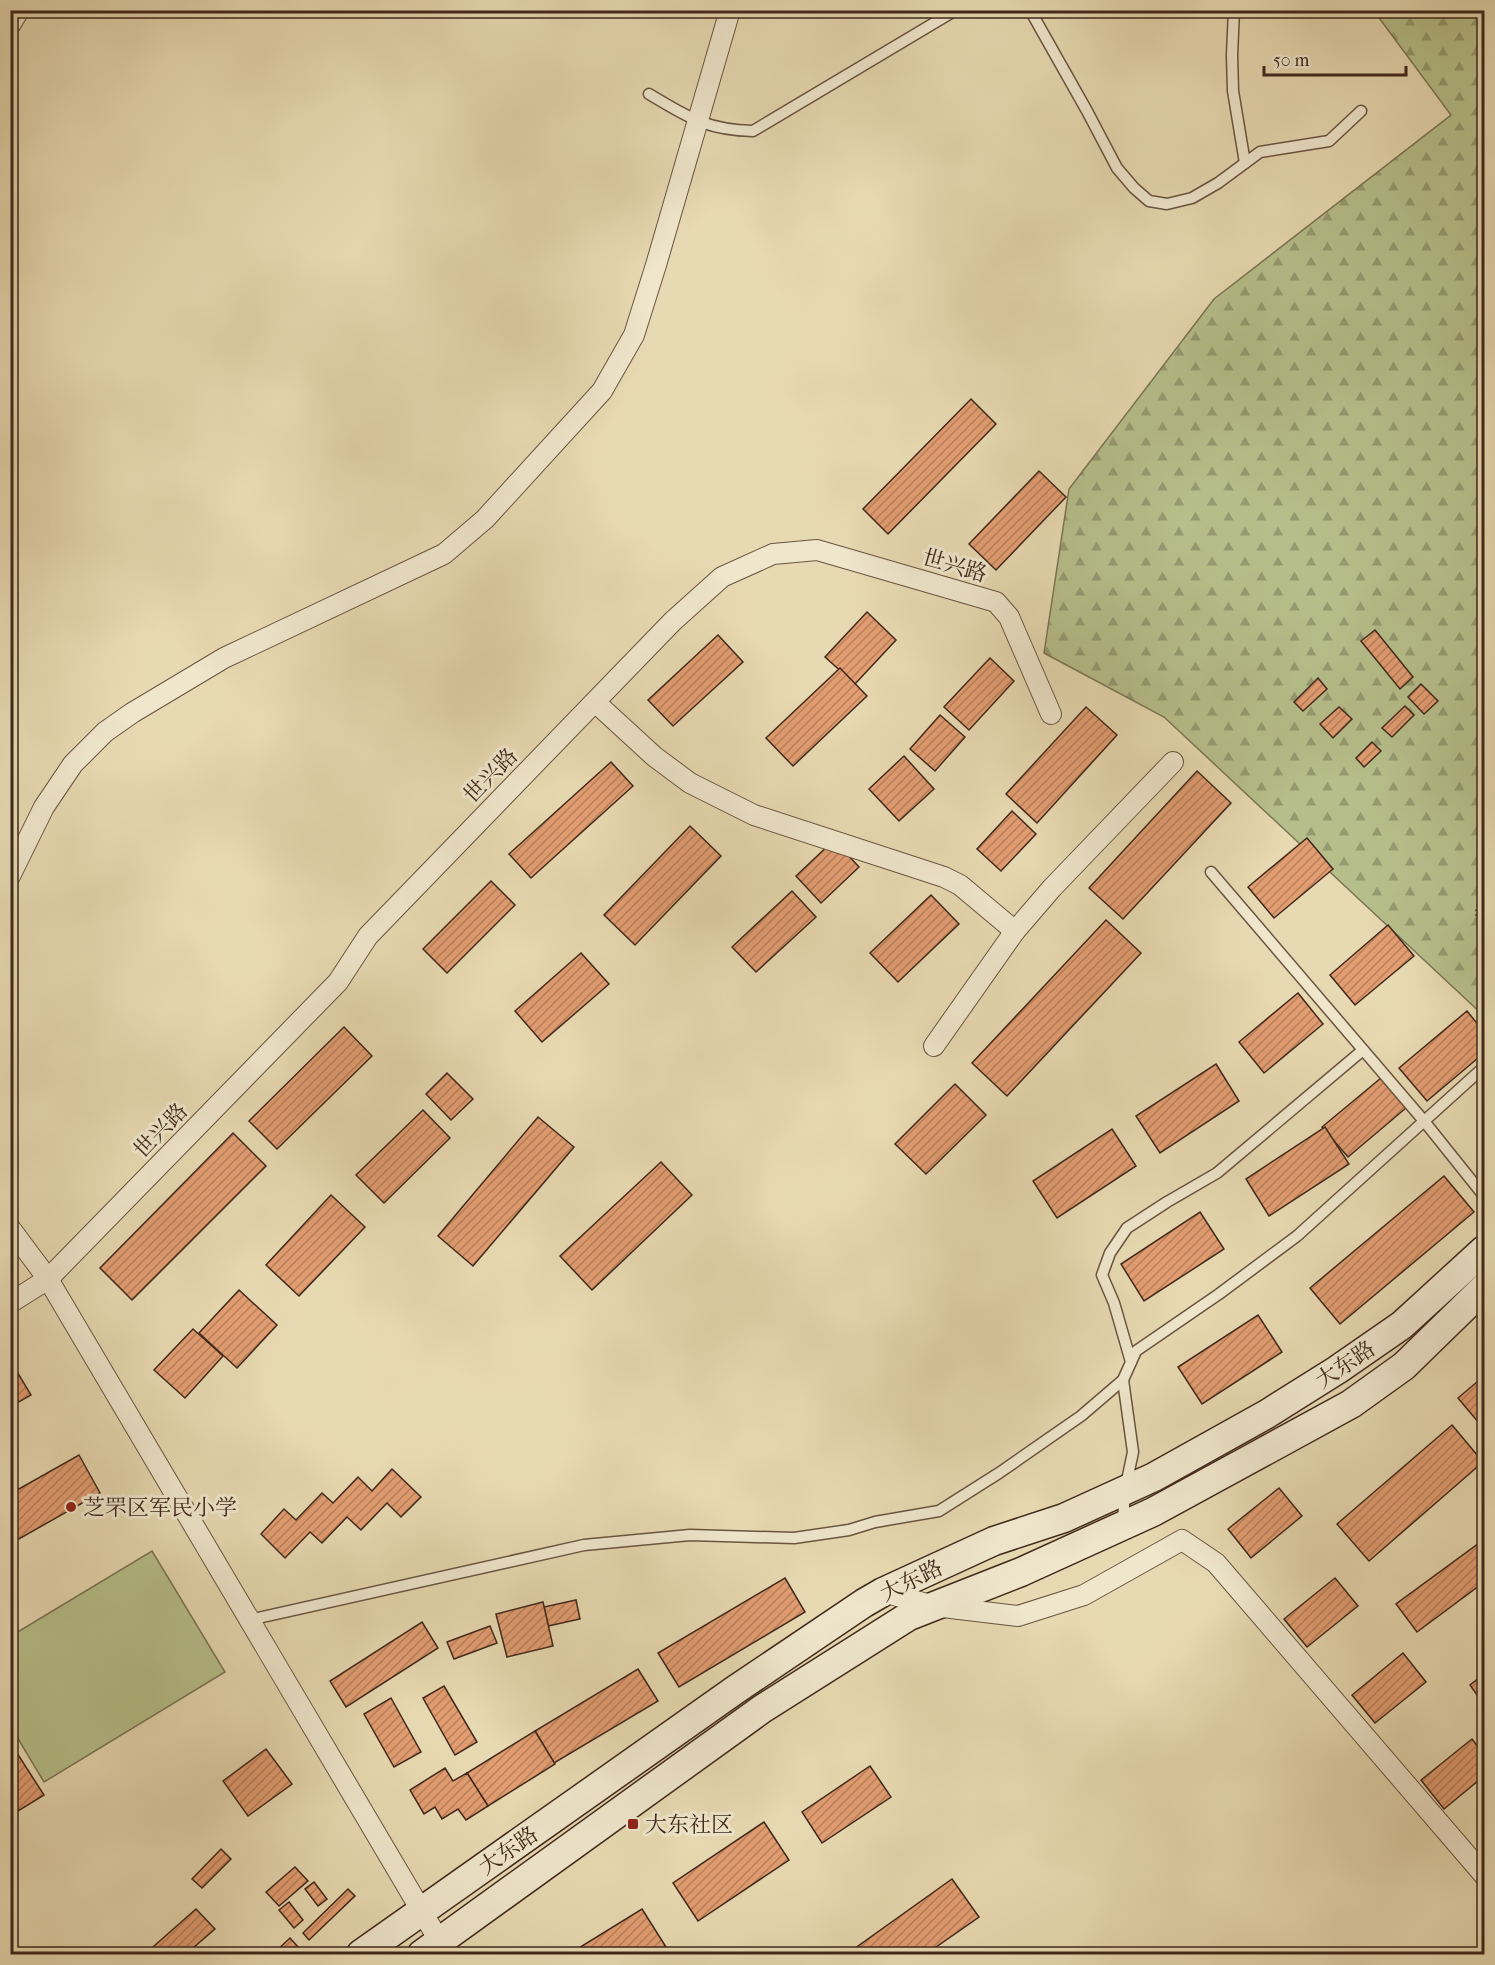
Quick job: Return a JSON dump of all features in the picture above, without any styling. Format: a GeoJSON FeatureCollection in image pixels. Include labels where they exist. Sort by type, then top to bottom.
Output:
{"type":"FeatureCollection","features":[{"type":"Feature","properties":{"kind":"street"},"geometry":{"type":"LineString","coordinates":[[10,25],[19,10]]}},
{"type":"Feature","properties":{"kind":"street"},"geometry":{"type":"LineString","coordinates":[[10,876],[44,807],[73,764],[105,732],[132,712],[224,658],[444,554],[485,519],[602,392],[634,335],[730,10]]}},
{"type":"Feature","properties":{"kind":"street","name":"世兴路"},"geometry":{"type":"LineString","coordinates":[[10,1303],[48,1279],[338,982],[368,936],[673,621],[722,577],[772,554],[817,550],[996,602],[1009,617],[1051,714]]}},
{"type":"Feature","properties":{"kind":"street"},"geometry":{"type":"LineString","coordinates":[[595,702],[655,757],[690,783],[754,815],[944,877],[960,885],[1015,931]]}},
{"type":"Feature","properties":{"kind":"street"},"geometry":{"type":"LineString","coordinates":[[934,1046],[1015,931],[1052,888],[1173,762]]}},
{"type":"Feature","properties":{"kind":"street"},"geometry":{"type":"LineString","coordinates":[[10,1228],[48,1279],[249,1620],[436,1950]]}},
{"type":"Feature","properties":{"kind":"street","name":"大东路"},"geometry":{"type":"LineString","coordinates":[[361,1954],[735,1690],[883,1592],[994,1541],[1064,1518],[1154,1477],[1267,1414],[1402,1325],[1485,1250]]}},
{"type":"Feature","properties":{"kind":"street","name":"大东路"},"geometry":{"type":"LineString","coordinates":[[436,1950],[762,1709],[909,1616],[1021,1572],[1122,1526],[1263,1453],[1350,1404],[1404,1366],[1485,1288]]}},
{"type":"Feature","properties":{"kind":"street"},"geometry":{"type":"LineString","coordinates":[[883,1592],[934,1606],[1018,1616],[1084,1595],[1182,1540],[1216,1563],[1485,1875]]}},
{"type":"Feature","properties":{"kind":"lane"},"geometry":{"type":"LineString","coordinates":[[649,94],[698,122],[729,130],[753,131],[956,10]]}},
{"type":"Feature","properties":{"kind":"lane"},"geometry":{"type":"LineString","coordinates":[[1030,10],[1117,168],[1149,201],[1167,204],[1192,198],[1260,152],[1329,141],[1361,111]]}},
{"type":"Feature","properties":{"kind":"lane"},"geometry":{"type":"LineString","coordinates":[[1234,10],[1233,91],[1245,163]]}},
{"type":"Feature","properties":{"kind":"lane"},"geometry":{"type":"LineString","coordinates":[[1211,872],[1424,1121],[1485,1196]]}},
{"type":"Feature","properties":{"kind":"lane"},"geometry":{"type":"LineString","coordinates":[[1131,1362],[1114,1303],[1102,1275],[1110,1253],[1127,1228],[1217,1173],[1363,1050]]}},
{"type":"Feature","properties":{"kind":"lane"},"geometry":{"type":"LineString","coordinates":[[249,1620],[584,1545],[690,1535],[794,1538],[849,1530],[875,1522],[939,1511],[1081,1416],[1123,1380],[1136,1351],[1219,1294],[1297,1236],[1485,1067]]}},
{"type":"Feature","properties":{"kind":"lane"},"geometry":{"type":"LineString","coordinates":[[1122,1526],[1125,1490],[1133,1452],[1123,1380]]}},
{"type":"Feature","properties":{"kind":"path"},"geometry":{"type":"LineString","coordinates":[[1485,898],[1477,910],[1477,919],[1485,930]]}},
{"type":"Feature","properties":{"kind":"green space"},"geometry":{"type":"Polygon","coordinates":[[[1374,11],[1484,11],[1484,1016],[1164,717],[1044,653],[1069,489],[1214,299],[1451,115],[1374,11]]]}},
{"type":"Feature","properties":{"kind":"green space"},"geometry":{"type":"Polygon","coordinates":[[[152,1551],[225,1672],[44,1782],[11,1727],[11,1636],[152,1551]]]}},
{"type":"Feature","properties":{"kind":"building"},"geometry":{"type":"Polygon","coordinates":[[[971,399],[996,424],[888,534],[863,509],[971,399]]]}},
{"type":"Feature","properties":{"kind":"building"},"geometry":{"type":"Polygon","coordinates":[[[1039,471],[1066,497],[996,570],[969,544],[1039,471]]]}},
{"type":"Feature","properties":{"kind":"building"},"geometry":{"type":"Polygon","coordinates":[[[867,612],[896,640],[855,684],[825,657],[867,612]]]}},
{"type":"Feature","properties":{"kind":"building"},"geometry":{"type":"Polygon","coordinates":[[[1375,630],[1413,677],[1400,689],[1361,641],[1375,630]]]}},
{"type":"Feature","properties":{"kind":"building"},"geometry":{"type":"Polygon","coordinates":[[[718,635],[743,662],[673,726],[648,700],[718,635]]]}},
{"type":"Feature","properties":{"kind":"building"},"geometry":{"type":"Polygon","coordinates":[[[990,658],[1014,681],[969,730],[944,707],[990,658]]]}},
{"type":"Feature","properties":{"kind":"building"},"geometry":{"type":"Polygon","coordinates":[[[840,668],[867,696],[793,766],[766,738],[840,668]]]}},
{"type":"Feature","properties":{"kind":"building"},"geometry":{"type":"Polygon","coordinates":[[[1318,678],[1327,689],[1303,711],[1294,702],[1318,678]]]}},
{"type":"Feature","properties":{"kind":"building"},"geometry":{"type":"Polygon","coordinates":[[[1421,684],[1438,701],[1424,714],[1408,697],[1421,684]]]}},
{"type":"Feature","properties":{"kind":"building"},"geometry":{"type":"Polygon","coordinates":[[[1405,706],[1414,715],[1392,737],[1382,728],[1405,706]]]}},
{"type":"Feature","properties":{"kind":"building"},"geometry":{"type":"Polygon","coordinates":[[[1086,707],[1117,735],[1037,823],[1006,794],[1086,707]]]}},
{"type":"Feature","properties":{"kind":"building"},"geometry":{"type":"Polygon","coordinates":[[[1339,707],[1352,719],[1333,738],[1320,724],[1339,707]]]}},
{"type":"Feature","properties":{"kind":"building"},"geometry":{"type":"Polygon","coordinates":[[[940,715],[965,737],[935,771],[910,749],[940,715]]]}},
{"type":"Feature","properties":{"kind":"building"},"geometry":{"type":"Polygon","coordinates":[[[1372,742],[1381,751],[1364,767],[1356,758],[1372,742]]]}},
{"type":"Feature","properties":{"kind":"building"},"geometry":{"type":"Polygon","coordinates":[[[904,756],[934,789],[899,821],[869,789],[904,756]]]}},
{"type":"Feature","properties":{"kind":"building"},"geometry":{"type":"Polygon","coordinates":[[[611,762],[633,786],[531,878],[509,854],[611,762]]]}},
{"type":"Feature","properties":{"kind":"building"},"geometry":{"type":"Polygon","coordinates":[[[1197,771],[1231,803],[1123,919],[1089,888],[1197,771]]]}},
{"type":"Feature","properties":{"kind":"building"},"geometry":{"type":"Polygon","coordinates":[[[1012,811],[1036,834],[1001,871],[977,849],[1012,811]]]}},
{"type":"Feature","properties":{"kind":"building"},"geometry":{"type":"Polygon","coordinates":[[[690,826],[721,856],[635,945],[604,915],[690,826]]]}},
{"type":"Feature","properties":{"kind":"building"},"geometry":{"type":"Polygon","coordinates":[[[1307,838],[1333,869],[1274,918],[1248,887],[1307,838]]]}},
{"type":"Feature","properties":{"kind":"building"},"geometry":{"type":"Polygon","coordinates":[[[834,840],[859,867],[821,903],[796,876],[834,840]]]}},
{"type":"Feature","properties":{"kind":"building"},"geometry":{"type":"Polygon","coordinates":[[[491,881],[515,905],[447,973],[423,949],[491,881]]]}},
{"type":"Feature","properties":{"kind":"building"},"geometry":{"type":"Polygon","coordinates":[[[792,891],[816,917],[756,972],[732,947],[792,891]]]}},
{"type":"Feature","properties":{"kind":"building"},"geometry":{"type":"Polygon","coordinates":[[[931,895],[959,924],[898,982],[870,953],[931,895]]]}},
{"type":"Feature","properties":{"kind":"building"},"geometry":{"type":"Polygon","coordinates":[[[1106,920],[1141,953],[1007,1096],[972,1063],[1106,920]]]}},
{"type":"Feature","properties":{"kind":"building"},"geometry":{"type":"Polygon","coordinates":[[[1388,925],[1414,956],[1355,1005],[1330,975],[1388,925]]]}},
{"type":"Feature","properties":{"kind":"building"},"geometry":{"type":"Polygon","coordinates":[[[581,953],[609,984],[542,1042],[515,1011],[581,953]]]}},
{"type":"Feature","properties":{"kind":"building"},"geometry":{"type":"Polygon","coordinates":[[[1298,993],[1323,1024],[1264,1073],[1239,1042],[1298,993]]]}},
{"type":"Feature","properties":{"kind":"building"},"geometry":{"type":"Polygon","coordinates":[[[1467,1011],[1484,1032],[1484,1053],[1427,1101],[1399,1068],[1467,1011]]]}},
{"type":"Feature","properties":{"kind":"building"},"geometry":{"type":"Polygon","coordinates":[[[344,1027],[372,1056],[277,1149],[249,1121],[344,1027]]]}},
{"type":"Feature","properties":{"kind":"building"},"geometry":{"type":"Polygon","coordinates":[[[1216,1064],[1239,1101],[1160,1153],[1136,1116],[1216,1064]]]}},
{"type":"Feature","properties":{"kind":"building"},"geometry":{"type":"Polygon","coordinates":[[[447,1073],[473,1099],[451,1120],[426,1094],[447,1073]]]}},
{"type":"Feature","properties":{"kind":"building"},"geometry":{"type":"Polygon","coordinates":[[[1381,1078],[1406,1108],[1348,1157],[1322,1127],[1381,1078]]]}},
{"type":"Feature","properties":{"kind":"building"},"geometry":{"type":"Polygon","coordinates":[[[955,1084],[986,1115],[926,1174],[895,1144],[955,1084]]]}},
{"type":"Feature","properties":{"kind":"building"},"geometry":{"type":"Polygon","coordinates":[[[423,1110],[450,1138],[384,1203],[356,1175],[423,1110]]]}},
{"type":"Feature","properties":{"kind":"building"},"geometry":{"type":"Polygon","coordinates":[[[538,1117],[574,1147],[473,1266],[438,1236],[538,1117]]]}},
{"type":"Feature","properties":{"kind":"building"},"geometry":{"type":"Polygon","coordinates":[[[1325,1127],[1349,1164],[1269,1216],[1246,1179],[1325,1127]]]}},
{"type":"Feature","properties":{"kind":"building"},"geometry":{"type":"Polygon","coordinates":[[[1112,1129],[1136,1166],[1057,1218],[1033,1181],[1112,1129]]]}},
{"type":"Feature","properties":{"kind":"building"},"geometry":{"type":"Polygon","coordinates":[[[233,1133],[266,1166],[132,1300],[100,1268],[233,1133]]]}},
{"type":"Feature","properties":{"kind":"building"},"geometry":{"type":"Polygon","coordinates":[[[661,1162],[692,1195],[592,1290],[560,1256],[661,1162]]]}},
{"type":"Feature","properties":{"kind":"building"},"geometry":{"type":"Polygon","coordinates":[[[1444,1176],[1474,1212],[1340,1324],[1310,1288],[1444,1176]]]}},
{"type":"Feature","properties":{"kind":"building"},"geometry":{"type":"Polygon","coordinates":[[[331,1195],[365,1227],[299,1296],[266,1265],[331,1195]]]}},
{"type":"Feature","properties":{"kind":"building"},"geometry":{"type":"Polygon","coordinates":[[[1200,1212],[1224,1249],[1144,1301],[1121,1264],[1200,1212]]]}},
{"type":"Feature","properties":{"kind":"building"},"geometry":{"type":"Polygon","coordinates":[[[239,1290],[277,1325],[237,1368],[199,1333],[239,1290]]]}},
{"type":"Feature","properties":{"kind":"building"},"geometry":{"type":"Polygon","coordinates":[[[1258,1315],[1282,1352],[1202,1404],[1178,1367],[1258,1315]]]}},
{"type":"Feature","properties":{"kind":"building"},"geometry":{"type":"Polygon","coordinates":[[[193,1329],[223,1356],[185,1398],[154,1370],[193,1329]]]}},
{"type":"Feature","properties":{"kind":"building"},"geometry":{"type":"Polygon","coordinates":[[[13,1365],[31,1395],[10,1407],[10,1367],[13,1365]]]}},
{"type":"Feature","properties":{"kind":"building"},"geometry":{"type":"Polygon","coordinates":[[[1484,1376],[1484,1429],[1458,1398],[1484,1376]]]}},
{"type":"Feature","properties":{"kind":"building"},"geometry":{"type":"Polygon","coordinates":[[[1452,1425],[1483,1462],[1369,1561],[1337,1524],[1452,1425]]]}},
{"type":"Feature","properties":{"kind":"building"},"geometry":{"type":"Polygon","coordinates":[[[79,1455],[100,1493],[10,1544],[10,1494],[79,1455]]]}},
{"type":"Feature","properties":{"kind":"building"},"geometry":{"type":"Polygon","coordinates":[[[392,1469],[421,1497],[401,1517],[387,1503],[361,1530],[347,1517],[322,1543],[310,1532],[285,1558],[261,1534],[284,1509],[296,1520],[322,1493],[333,1503],[358,1477],[372,1491],[392,1469]]]}},
{"type":"Feature","properties":{"kind":"building"},"geometry":{"type":"Polygon","coordinates":[[[1279,1488],[1302,1516],[1251,1558],[1228,1529],[1279,1488]]]}},
{"type":"Feature","properties":{"kind":"building"},"geometry":{"type":"Polygon","coordinates":[[[1482,1541],[1484,1545],[1484,1582],[1417,1632],[1396,1604],[1482,1541]]]}},
{"type":"Feature","properties":{"kind":"building"},"geometry":{"type":"Polygon","coordinates":[[[785,1578],[805,1612],[679,1687],[658,1653],[785,1578]]]}},
{"type":"Feature","properties":{"kind":"building"},"geometry":{"type":"Polygon","coordinates":[[[1335,1578],[1358,1606],[1307,1647],[1284,1619],[1335,1578]]]}},
{"type":"Feature","properties":{"kind":"building"},"geometry":{"type":"Polygon","coordinates":[[[576,1600],[580,1619],[548,1626],[544,1607],[576,1600]]]}},
{"type":"Feature","properties":{"kind":"building"},"geometry":{"type":"Polygon","coordinates":[[[543,1602],[553,1646],[507,1657],[496,1614],[543,1602]]]}},
{"type":"Feature","properties":{"kind":"building"},"geometry":{"type":"Polygon","coordinates":[[[422,1622],[438,1648],[346,1707],[330,1681],[422,1622]]]}},
{"type":"Feature","properties":{"kind":"building"},"geometry":{"type":"Polygon","coordinates":[[[490,1626],[497,1643],[454,1659],[447,1642],[490,1626]]]}},
{"type":"Feature","properties":{"kind":"building"},"geometry":{"type":"Polygon","coordinates":[[[1403,1653],[1426,1682],[1375,1723],[1352,1695],[1403,1653]]]}},
{"type":"Feature","properties":{"kind":"building"},"geometry":{"type":"Polygon","coordinates":[[[638,1669],[658,1701],[554,1763],[535,1731],[638,1669]]]}},
{"type":"Feature","properties":{"kind":"building"},"geometry":{"type":"Polygon","coordinates":[[[1484,1674],[1484,1705],[1470,1685],[1484,1674]]]}},
{"type":"Feature","properties":{"kind":"building"},"geometry":{"type":"Polygon","coordinates":[[[444,1686],[477,1742],[455,1755],[423,1698],[444,1686]]]}},
{"type":"Feature","properties":{"kind":"building"},"geometry":{"type":"Polygon","coordinates":[[[391,1698],[421,1752],[394,1767],[364,1714],[391,1698]]]}},
{"type":"Feature","properties":{"kind":"building"},"geometry":{"type":"Polygon","coordinates":[[[535,1731],[555,1764],[488,1806],[467,1773],[535,1731]]]}},
{"type":"Feature","properties":{"kind":"building"},"geometry":{"type":"Polygon","coordinates":[[[1472,1739],[1484,1755],[1484,1776],[1444,1809],[1421,1780],[1472,1739]]]}},
{"type":"Feature","properties":{"kind":"building"},"geometry":{"type":"Polygon","coordinates":[[[266,1749],[292,1784],[248,1816],[223,1781],[266,1749]]]}},
{"type":"Feature","properties":{"kind":"building"},"geometry":{"type":"Polygon","coordinates":[[[15,1750],[44,1795],[10,1816],[10,1753],[15,1750]]]}},
{"type":"Feature","properties":{"kind":"building"},"geometry":{"type":"Polygon","coordinates":[[[870,1766],[891,1797],[822,1843],[802,1812],[870,1766]]]}},
{"type":"Feature","properties":{"kind":"building"},"geometry":{"type":"Polygon","coordinates":[[[445,1768],[453,1781],[467,1773],[488,1806],[466,1820],[458,1809],[442,1819],[435,1807],[424,1814],[410,1790],[445,1768]]]}},
{"type":"Feature","properties":{"kind":"building"},"geometry":{"type":"Polygon","coordinates":[[[764,1822],[789,1860],[698,1921],[673,1883],[764,1822]]]}},
{"type":"Feature","properties":{"kind":"building"},"geometry":{"type":"Polygon","coordinates":[[[221,1849],[231,1859],[202,1888],[192,1879],[221,1849]]]}},
{"type":"Feature","properties":{"kind":"building"},"geometry":{"type":"Polygon","coordinates":[[[295,1867],[308,1881],[279,1906],[266,1892],[295,1867]]]}},
{"type":"Feature","properties":{"kind":"building"},"geometry":{"type":"Polygon","coordinates":[[[952,1879],[979,1917],[926,1954],[858,1954],[854,1949],[952,1879]]]}},
{"type":"Feature","properties":{"kind":"building"},"geometry":{"type":"Polygon","coordinates":[[[314,1882],[327,1899],[318,1906],[305,1889],[314,1882]]]}},
{"type":"Feature","properties":{"kind":"building"},"geometry":{"type":"Polygon","coordinates":[[[348,1889],[355,1896],[309,1940],[303,1933],[348,1889]]]}},
{"type":"Feature","properties":{"kind":"building"},"geometry":{"type":"Polygon","coordinates":[[[289,1902],[303,1920],[294,1928],[279,1910],[289,1902]]]}},
{"type":"Feature","properties":{"kind":"building"},"geometry":{"type":"Polygon","coordinates":[[[196,1909],[215,1929],[186,1954],[145,1954],[196,1909]]]}},
{"type":"Feature","properties":{"kind":"building"},"geometry":{"type":"Polygon","coordinates":[[[642,1909],[666,1947],[653,1954],[569,1954],[642,1909]]]}},
{"type":"Feature","properties":{"kind":"building"},"geometry":{"type":"Polygon","coordinates":[[[290,1938],[299,1948],[293,1954],[273,1954],[290,1938]]]}},
{"type":"Feature","properties":{"kind":"place","name":"芝罘区军民小学"},"geometry":{"type":"Point","coordinates":[71,1507]}},
{"type":"Feature","properties":{"kind":"place","name":"大东社区"},"geometry":{"type":"Point","coordinates":[633,1824]}}]}
